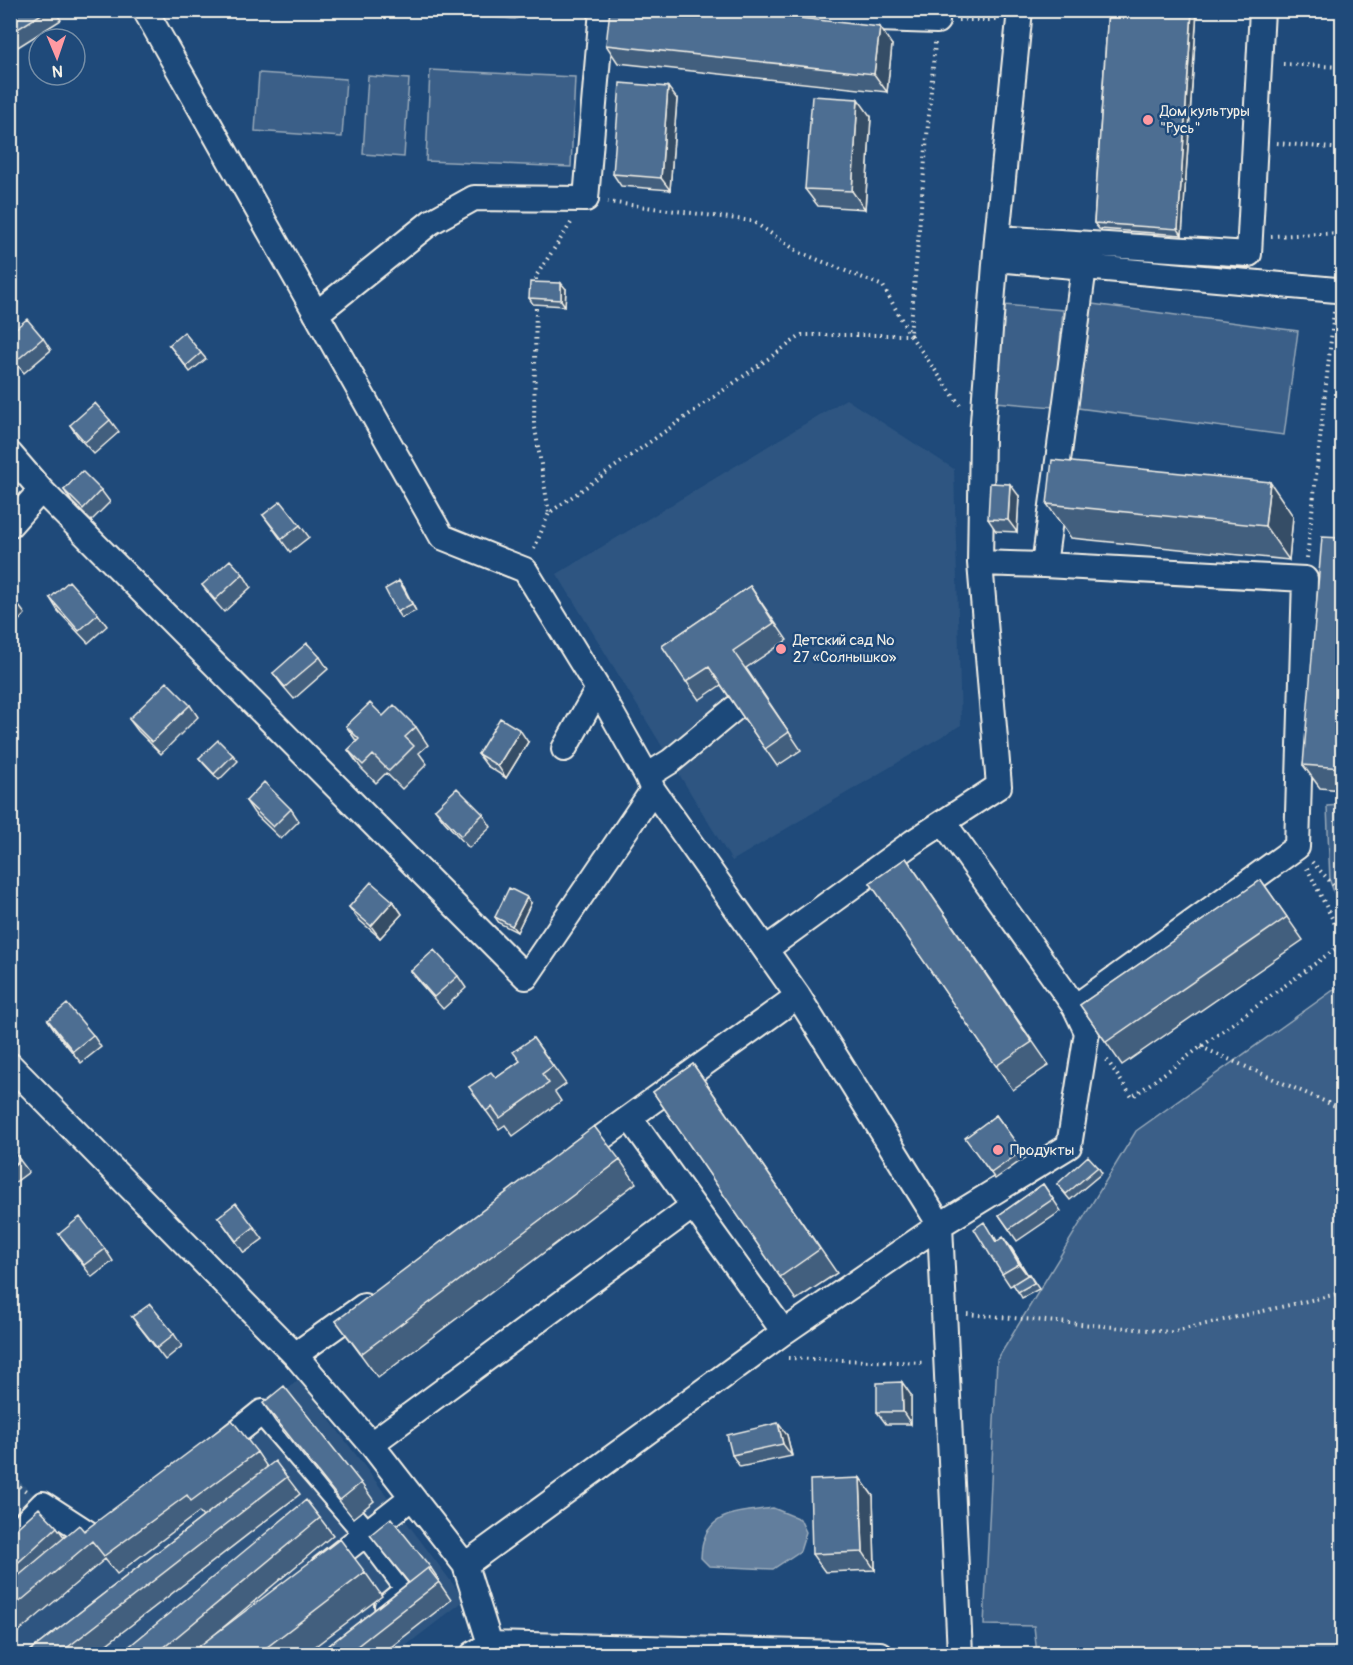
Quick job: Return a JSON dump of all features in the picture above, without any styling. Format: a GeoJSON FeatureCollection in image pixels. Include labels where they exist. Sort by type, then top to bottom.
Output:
{"type":"FeatureCollection","features":[{"type":"Feature","properties":{"kind":"street"},"geometry":{"type":"LineString","coordinates":[[145,10],[442,537],[525,570],[598,689],[650,783],[798,996],[940,1225],[960,1654]]}},
{"type":"Feature","properties":{"kind":"street"},"geometry":{"type":"LineString","coordinates":[[316,314],[431,222],[474,198],[586,199],[602,10]]}},
{"type":"Feature","properties":{"kind":"street"},"geometry":{"type":"LineString","coordinates":[[772,10],[848,18],[937,21]]}},
{"type":"Feature","properties":{"kind":"street"},"geometry":{"type":"LineString","coordinates":[[766,949],[913,842],[999,786],[980,563],[982,435],[1020,10]]}},
{"type":"Feature","properties":{"kind":"street"},"geometry":{"type":"LineString","coordinates":[[997,248],[1249,254],[1248,238],[1262,10]]}},
{"type":"Feature","properties":{"kind":"street"},"geometry":{"type":"LineString","coordinates":[[997,248],[1084,267],[1336,290]]}},
{"type":"Feature","properties":{"kind":"street"},"geometry":{"type":"LineString","coordinates":[[1044,565],[1084,267]]}},
{"type":"Feature","properties":{"kind":"street"},"geometry":{"type":"LineString","coordinates":[[10,454],[41,490],[526,977],[650,783],[671,761],[735,708]]}},
{"type":"Feature","properties":{"kind":"street"},"geometry":{"type":"LineString","coordinates":[[10,525],[41,490]]}},
{"type":"Feature","properties":{"kind":"street"},"geometry":{"type":"LineString","coordinates":[[980,563],[1305,579],[1297,847],[1075,1007]]}},
{"type":"Feature","properties":{"kind":"street"},"geometry":{"type":"LineString","coordinates":[[564,749],[598,689]]}},
{"type":"Feature","properties":{"kind":"street"},"geometry":{"type":"LineString","coordinates":[[465,1565],[784,1332],[940,1225],[1069,1146],[1088,1032],[1075,1007],[944,823]]}},
{"type":"Feature","properties":{"kind":"street"},"geometry":{"type":"LineString","coordinates":[[553,1172],[798,996]]}},
{"type":"Feature","properties":{"kind":"street"},"geometry":{"type":"LineString","coordinates":[[10,1065],[295,1355],[371,1444],[465,1565],[482,1649],[880,1654]]}},
{"type":"Feature","properties":{"kind":"street"},"geometry":{"type":"LineString","coordinates":[[630,1118],[784,1332]]}},
{"type":"Feature","properties":{"kind":"street"},"geometry":{"type":"LineString","coordinates":[[371,1444],[693,1206]]}},
{"type":"Feature","properties":{"kind":"street"},"geometry":{"type":"LineString","coordinates":[[295,1355],[381,1294]]}},
{"type":"Feature","properties":{"kind":"street"},"geometry":{"type":"LineString","coordinates":[[195,1466],[262,1412],[366,1533],[408,1589],[372,1618]]}},
{"type":"Feature","properties":{"kind":"street"},"geometry":{"type":"LineString","coordinates":[[282,1469],[301,1455]]}},
{"type":"Feature","properties":{"kind":"street"},"geometry":{"type":"LineString","coordinates":[[313,1507],[331,1492]]}},
{"type":"Feature","properties":{"kind":"street"},"geometry":{"type":"LineString","coordinates":[[303,1583],[412,1497]]}},
{"type":"Feature","properties":{"kind":"street"},"geometry":{"type":"LineString","coordinates":[[10,1538],[43,1504],[100,1541],[126,1521]]}},
{"type":"Feature","properties":{"kind":"path"},"geometry":{"type":"LineString","coordinates":[[910,335],[937,21]]}},
{"type":"Feature","properties":{"kind":"path"},"geometry":{"type":"LineString","coordinates":[[1259,62],[1342,67]]}},
{"type":"Feature","properties":{"kind":"path"},"geometry":{"type":"LineString","coordinates":[[1255,141],[1342,149]]}},
{"type":"Feature","properties":{"kind":"path"},"geometry":{"type":"LineString","coordinates":[[536,287],[536,276],[586,199],[752,221],[800,252],[883,286],[910,335],[982,435]]}},
{"type":"Feature","properties":{"kind":"path"},"geometry":{"type":"LineString","coordinates":[[1248,238],[1342,233]]}},
{"type":"Feature","properties":{"kind":"path"},"geometry":{"type":"LineString","coordinates":[[1305,579],[1336,290]]}},
{"type":"Feature","properties":{"kind":"path"},"geometry":{"type":"LineString","coordinates":[[536,298],[534,422],[549,513]]}},
{"type":"Feature","properties":{"kind":"path"},"geometry":{"type":"LineString","coordinates":[[525,570],[549,513],[802,335],[910,335]]}},
{"type":"Feature","properties":{"kind":"path"},"geometry":{"type":"LineString","coordinates":[[1297,847],[1342,894]]}},
{"type":"Feature","properties":{"kind":"path"},"geometry":{"type":"LineString","coordinates":[[1297,847],[1342,938]]}},
{"type":"Feature","properties":{"kind":"path"},"geometry":{"type":"LineString","coordinates":[[1088,1032],[1132,1097],[1342,944]]}},
{"type":"Feature","properties":{"kind":"path"},"geometry":{"type":"LineString","coordinates":[[1201,1047],[1342,1109]]}},
{"type":"Feature","properties":{"kind":"path"},"geometry":{"type":"LineString","coordinates":[[944,1312],[1171,1332],[1342,1293]]}},
{"type":"Feature","properties":{"kind":"path"},"geometry":{"type":"LineString","coordinates":[[750,1357],[947,1364]]}},
{"type":"Feature","properties":{"kind":"shaded area"},"geometry":{"type":"Polygon","coordinates":[[[413,11],[533,11],[515,19],[413,11]]]}},
{"type":"Feature","properties":{"kind":"shaded area"},"geometry":{"type":"Polygon","coordinates":[[[430,70],[575,77],[571,167],[426,161],[430,70]]]}},
{"type":"Feature","properties":{"kind":"shaded area"},"geometry":{"type":"Polygon","coordinates":[[[259,73],[346,79],[342,137],[255,131],[259,73]]]}},
{"type":"Feature","properties":{"kind":"shaded area"},"geometry":{"type":"Polygon","coordinates":[[[368,76],[409,79],[404,157],[363,154],[368,76]]]}},
{"type":"Feature","properties":{"kind":"shaded area"},"geometry":{"type":"Polygon","coordinates":[[[1092,304],[1298,331],[1284,435],[1078,408],[1092,304]]]}},
{"type":"Feature","properties":{"kind":"shaded area"},"geometry":{"type":"Polygon","coordinates":[[[1003,305],[1063,310],[1054,407],[995,402],[1003,305]]]}},
{"type":"Feature","properties":{"kind":"shaded area","name":"Детский сад № 27 «Солнышко»"},"geometry":{"type":"Polygon","coordinates":[[[846,399],[954,469],[961,725],[732,861],[557,574],[846,399]]]}},
{"type":"Feature","properties":{"kind":"shaded area"},"geometry":{"type":"Polygon","coordinates":[[[1342,805],[1342,914],[1330,881],[1327,806],[1342,805]]]}},
{"type":"Feature","properties":{"kind":"shaded area"},"geometry":{"type":"Polygon","coordinates":[[[1342,984],[1342,1654],[1037,1654],[1034,1626],[984,1625],[997,1360],[1136,1131],[1342,984]]]}},
{"type":"Feature","properties":{"kind":"shaded area"},"geometry":{"type":"Polygon","coordinates":[[[299,1379],[465,1600],[395,1654],[11,1654],[10,1472],[93,1551],[299,1379]]]}},
{"type":"Feature","properties":{"kind":"shaded area"},"geometry":{"type":"Polygon","coordinates":[[[773,1508],[800,1519],[806,1532],[800,1551],[773,1569],[709,1566],[701,1558],[703,1543],[708,1531],[715,1523],[735,1514],[773,1508]]]}},
{"type":"Feature","properties":{"kind":"building"},"geometry":{"type":"Polygon","coordinates":[[[10,10],[48,10],[10,34],[10,10]]]}},
{"type":"Feature","properties":{"kind":"building"},"geometry":{"type":"Polygon","coordinates":[[[610,10],[729,10],[880,27],[874,74],[606,45],[610,10]]]}},
{"type":"Feature","properties":{"kind":"building","name":"Дом культуры \"Русь\""},"geometry":{"type":"Polygon","coordinates":[[[1108,10],[1192,10],[1178,229],[1094,223],[1108,10]]]}},
{"type":"Feature","properties":{"kind":"building"},"geometry":{"type":"Polygon","coordinates":[[[620,83],[668,87],[661,178],[613,174],[620,83]]]}},
{"type":"Feature","properties":{"kind":"building"},"geometry":{"type":"Polygon","coordinates":[[[812,96],[858,99],[852,191],[805,189],[812,96]]]}},
{"type":"Feature","properties":{"kind":"building"},"geometry":{"type":"Polygon","coordinates":[[[530,282],[561,283],[561,300],[529,298],[530,282]]]}},
{"type":"Feature","properties":{"kind":"building"},"geometry":{"type":"Polygon","coordinates":[[[27,319],[43,338],[16,361],[10,354],[10,333],[27,319]]]}},
{"type":"Feature","properties":{"kind":"building"},"geometry":{"type":"Polygon","coordinates":[[[184,332],[201,353],[186,366],[169,345],[184,332]]]}},
{"type":"Feature","properties":{"kind":"building"},"geometry":{"type":"Polygon","coordinates":[[[95,403],[110,420],[85,442],[70,425],[95,403]]]}},
{"type":"Feature","properties":{"kind":"building"},"geometry":{"type":"Polygon","coordinates":[[[1052,460],[1270,482],[1265,526],[1047,504],[1052,460]]]}},
{"type":"Feature","properties":{"kind":"building"},"geometry":{"type":"Polygon","coordinates":[[[82,471],[101,490],[83,509],[64,490],[82,471]]]}},
{"type":"Feature","properties":{"kind":"building"},"geometry":{"type":"Polygon","coordinates":[[[990,483],[1010,484],[1008,520],[988,519],[990,483]]]}},
{"type":"Feature","properties":{"kind":"building"},"geometry":{"type":"Polygon","coordinates":[[[281,501],[300,525],[282,539],[263,515],[281,501]]]}},
{"type":"Feature","properties":{"kind":"building"},"geometry":{"type":"Polygon","coordinates":[[[1322,537],[1342,538],[1342,768],[1303,765],[1322,537]]]}},
{"type":"Feature","properties":{"kind":"building"},"geometry":{"type":"Polygon","coordinates":[[[230,560],[243,574],[215,600],[202,585],[230,560]]]}},
{"type":"Feature","properties":{"kind":"building"},"geometry":{"type":"Polygon","coordinates":[[[69,581],[98,614],[79,631],[50,598],[69,581]]]}},
{"type":"Feature","properties":{"kind":"building"},"geometry":{"type":"Polygon","coordinates":[[[399,581],[412,604],[397,612],[385,589],[399,581]]]}},
{"type":"Feature","properties":{"kind":"building"},"geometry":{"type":"Polygon","coordinates":[[[750,586],[774,623],[733,651],[789,732],[765,749],[709,667],[686,682],[662,646],[750,586]]]}},
{"type":"Feature","properties":{"kind":"building"},"geometry":{"type":"Polygon","coordinates":[[[10,597],[16,602],[10,609],[10,597]]]}},
{"type":"Feature","properties":{"kind":"building"},"geometry":{"type":"Polygon","coordinates":[[[307,643],[320,657],[285,687],[273,673],[307,643]]]}},
{"type":"Feature","properties":{"kind":"building"},"geometry":{"type":"Polygon","coordinates":[[[167,682],[190,705],[152,742],[129,719],[167,682]]]}},
{"type":"Feature","properties":{"kind":"building"},"geometry":{"type":"Polygon","coordinates":[[[370,703],[383,716],[394,705],[416,727],[405,737],[414,746],[389,771],[373,755],[363,765],[348,750],[359,739],[346,726],[370,703]]]}},
{"type":"Feature","properties":{"kind":"building"},"geometry":{"type":"Polygon","coordinates":[[[500,718],[520,730],[498,766],[478,754],[500,718]]]}},
{"type":"Feature","properties":{"kind":"building"},"geometry":{"type":"Polygon","coordinates":[[[218,740],[233,755],[214,774],[199,758],[218,740]]]}},
{"type":"Feature","properties":{"kind":"building"},"geometry":{"type":"Polygon","coordinates":[[[264,782],[291,809],[273,827],[246,801],[264,782]]]}},
{"type":"Feature","properties":{"kind":"building"},"geometry":{"type":"Polygon","coordinates":[[[457,788],[483,814],[461,836],[435,809],[457,788]]]}},
{"type":"Feature","properties":{"kind":"building"},"geometry":{"type":"Polygon","coordinates":[[[906,858],[1032,1042],[996,1066],[870,883],[906,858]]]}},
{"type":"Feature","properties":{"kind":"building"},"geometry":{"type":"Polygon","coordinates":[[[1261,880],[1287,917],[1106,1042],[1080,1005],[1261,880]]]}},
{"type":"Feature","properties":{"kind":"building"},"geometry":{"type":"Polygon","coordinates":[[[371,882],[393,901],[371,926],[349,907],[371,882]]]}},
{"type":"Feature","properties":{"kind":"building"},"geometry":{"type":"Polygon","coordinates":[[[509,888],[527,897],[512,926],[495,917],[509,888]]]}},
{"type":"Feature","properties":{"kind":"building"},"geometry":{"type":"Polygon","coordinates":[[[434,950],[458,976],[434,997],[411,971],[434,950]]]}},
{"type":"Feature","properties":{"kind":"building"},"geometry":{"type":"Polygon","coordinates":[[[67,1004],[93,1035],[73,1051],[48,1020],[67,1004]]]}},
{"type":"Feature","properties":{"kind":"building"},"geometry":{"type":"Polygon","coordinates":[[[533,1038],[553,1066],[542,1074],[549,1083],[500,1118],[492,1107],[486,1111],[469,1087],[491,1072],[496,1078],[520,1061],[513,1052],[533,1038]]]}},
{"type":"Feature","properties":{"kind":"building"},"geometry":{"type":"Polygon","coordinates":[[[693,1064],[820,1249],[780,1277],[653,1092],[693,1064]]]}},
{"type":"Feature","properties":{"kind":"building","name":"Продукты"},"geometry":{"type":"Polygon","coordinates":[[[996,1115],[1022,1151],[991,1173],[965,1138],[996,1115]]]}},
{"type":"Feature","properties":{"kind":"building"},"geometry":{"type":"Polygon","coordinates":[[[594,1126],[620,1160],[361,1354],[336,1321],[594,1126]]]}},
{"type":"Feature","properties":{"kind":"building"},"geometry":{"type":"Polygon","coordinates":[[[10,1147],[20,1160],[10,1168],[10,1147]]]}},
{"type":"Feature","properties":{"kind":"building"},"geometry":{"type":"Polygon","coordinates":[[[1088,1156],[1098,1167],[1066,1194],[1057,1184],[1088,1156]]]}},
{"type":"Feature","properties":{"kind":"building"},"geometry":{"type":"Polygon","coordinates":[[[1043,1184],[1053,1199],[1009,1229],[999,1215],[1043,1184]]]}},
{"type":"Feature","properties":{"kind":"building"},"geometry":{"type":"Polygon","coordinates":[[[236,1203],[254,1227],[236,1241],[218,1217],[236,1203]]]}},
{"type":"Feature","properties":{"kind":"building"},"geometry":{"type":"Polygon","coordinates":[[[80,1217],[105,1249],[84,1265],[59,1234],[80,1217]]]}},
{"type":"Feature","properties":{"kind":"building"},"geometry":{"type":"Polygon","coordinates":[[[984,1222],[996,1242],[1003,1237],[1019,1264],[1002,1274],[974,1229],[984,1222]]]}},
{"type":"Feature","properties":{"kind":"building"},"geometry":{"type":"Polygon","coordinates":[[[1029,1274],[1034,1283],[1018,1292],[1013,1284],[1029,1274]]]}},
{"type":"Feature","properties":{"kind":"building"},"geometry":{"type":"Polygon","coordinates":[[[150,1304],[174,1334],[157,1348],[132,1317],[150,1304]]]}},
{"type":"Feature","properties":{"kind":"building"},"geometry":{"type":"Polygon","coordinates":[[[902,1382],[903,1412],[877,1412],[877,1383],[902,1382]]]}},
{"type":"Feature","properties":{"kind":"building"},"geometry":{"type":"Polygon","coordinates":[[[284,1386],[361,1483],[340,1500],[263,1403],[284,1386]]]}},
{"type":"Feature","properties":{"kind":"building"},"geometry":{"type":"Polygon","coordinates":[[[232,1420],[257,1452],[191,1501],[187,1495],[104,1556],[92,1541],[10,1610],[10,1583],[79,1525],[84,1531],[232,1420]]]}},
{"type":"Feature","properties":{"kind":"building"},"geometry":{"type":"Polygon","coordinates":[[[778,1423],[783,1444],[732,1455],[727,1435],[778,1423]]]}},
{"type":"Feature","properties":{"kind":"building"},"geometry":{"type":"Polygon","coordinates":[[[275,1461],[287,1477],[59,1654],[26,1654],[275,1461]]]}},
{"type":"Feature","properties":{"kind":"building"},"geometry":{"type":"Polygon","coordinates":[[[860,1478],[863,1552],[812,1554],[810,1480],[860,1478]]]}},
{"type":"Feature","properties":{"kind":"building"},"geometry":{"type":"Polygon","coordinates":[[[306,1500],[320,1518],[156,1654],[120,1654],[306,1500]]]}},
{"type":"Feature","properties":{"kind":"building"},"geometry":{"type":"Polygon","coordinates":[[[39,1508],[57,1527],[10,1570],[10,1534],[39,1508]]]}},
{"type":"Feature","properties":{"kind":"building"},"geometry":{"type":"Polygon","coordinates":[[[391,1518],[431,1568],[409,1583],[370,1535],[391,1518]]]}},
{"type":"Feature","properties":{"kind":"building"},"geometry":{"type":"Polygon","coordinates":[[[340,1539],[365,1572],[258,1654],[189,1654],[340,1539]]]}},
{"type":"Feature","properties":{"kind":"building"},"geometry":{"type":"Polygon","coordinates":[[[428,1568],[439,1582],[347,1654],[318,1654],[428,1568]]]}},
{"type":"Feature","properties":{"kind":"place","name":"Дом культуры \"Русь\""},"geometry":{"type":"Point","coordinates":[1148,120]}},
{"type":"Feature","properties":{"kind":"place","name":"Детский сад № 27 «Солнышко»"},"geometry":{"type":"Point","coordinates":[781,649]}},
{"type":"Feature","properties":{"kind":"place","name":"Продукты"},"geometry":{"type":"Point","coordinates":[998,1150]}}]}
